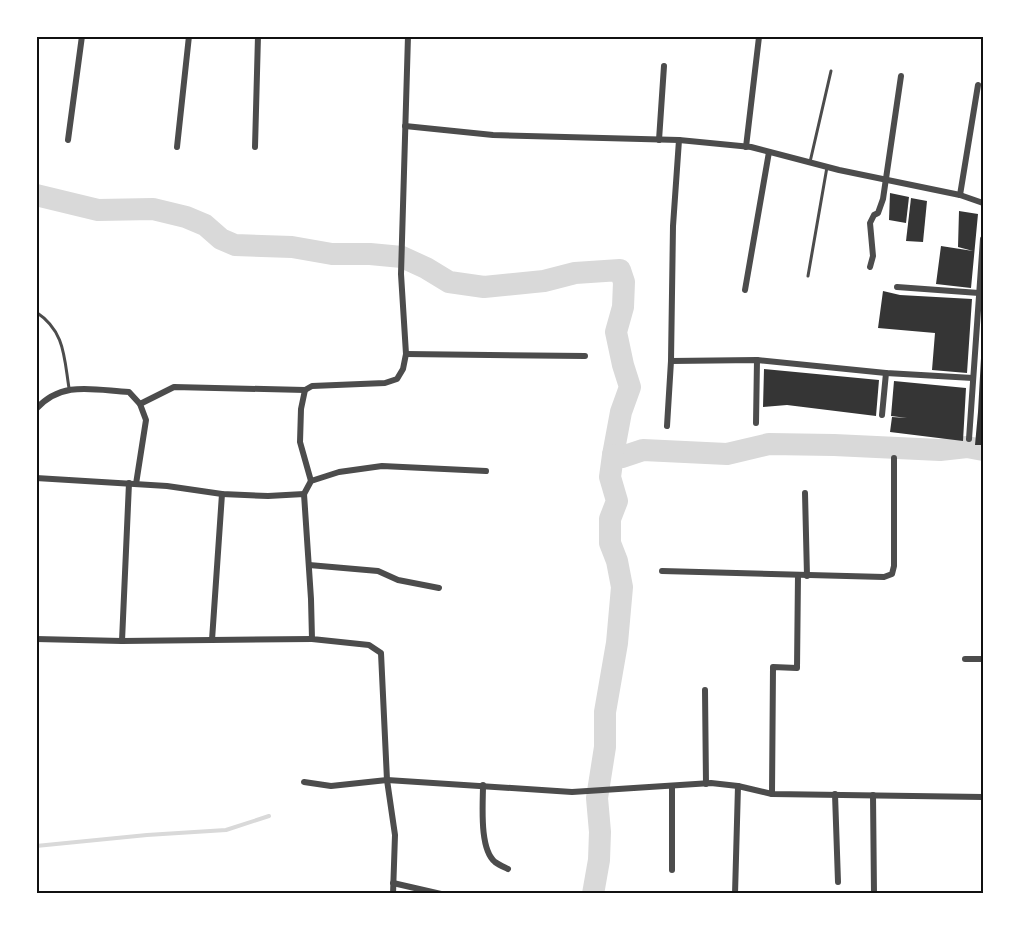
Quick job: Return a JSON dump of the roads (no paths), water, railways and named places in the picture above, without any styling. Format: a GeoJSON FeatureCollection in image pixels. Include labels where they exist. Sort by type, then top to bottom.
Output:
{"type":"FeatureCollection","features":[{"type":"Feature","properties":{"kind":"street"},"geometry":{"type":"LineString","coordinates":[[68,140],[82,36]]}},
{"type":"Feature","properties":{"kind":"street"},"geometry":{"type":"LineString","coordinates":[[177,147],[189,36]]}},
{"type":"Feature","properties":{"kind":"street"},"geometry":{"type":"LineString","coordinates":[[255,147],[258,36]]}},
{"type":"Feature","properties":{"kind":"street"},"geometry":{"type":"LineString","coordinates":[[140,404],[174,387],[304,390],[312,386],[385,383],[397,380],[403,369],[406,354],[401,274],[408,36]]}},
{"type":"Feature","properties":{"kind":"street"},"geometry":{"type":"LineString","coordinates":[[746,147],[759,37]]}},
{"type":"Feature","properties":{"kind":"street"},"geometry":{"type":"LineString","coordinates":[[659,140],[664,66]]}},
{"type":"Feature","properties":{"kind":"street"},"geometry":{"type":"LineString","coordinates":[[870,267],[873,256],[870,223],[874,215],[878,213],[883,199],[901,76]]}},
{"type":"Feature","properties":{"kind":"street"},"geometry":{"type":"LineString","coordinates":[[960,195],[978,85]]}},
{"type":"Feature","properties":{"kind":"street"},"geometry":{"type":"LineString","coordinates":[[405,126],[493,135],[678,140],[746,147],[960,195],[983,203]]}},
{"type":"Feature","properties":{"kind":"street"},"geometry":{"type":"LineString","coordinates":[[667,426],[678,140]]}},
{"type":"Feature","properties":{"kind":"street"},"geometry":{"type":"LineString","coordinates":[[745,290],[769,152]]}},
{"type":"Feature","properties":{"kind":"street"},"geometry":{"type":"LineString","coordinates":[[969,439],[983,239]]}},
{"type":"Feature","properties":{"kind":"street"},"geometry":{"type":"LineString","coordinates":[[897,286],[979,293]]}},
{"type":"Feature","properties":{"kind":"street"},"geometry":{"type":"LineString","coordinates":[[406,354],[585,356]]}},
{"type":"Feature","properties":{"kind":"street"},"geometry":{"type":"LineString","coordinates":[[671,361],[758,360],[886,373],[974,378]]}},
{"type":"Feature","properties":{"kind":"street"},"geometry":{"type":"LineString","coordinates":[[756,423],[758,360]]}},
{"type":"Feature","properties":{"kind":"street"},"geometry":{"type":"LineString","coordinates":[[882,415],[886,373]]}},
{"type":"Feature","properties":{"kind":"street"},"geometry":{"type":"LineString","coordinates":[[36,409],[46,398],[69,388],[129,392],[140,404],[146,420],[133,483],[122,641]]}},
{"type":"Feature","properties":{"kind":"street"},"geometry":{"type":"LineString","coordinates":[[304,390],[300,442],[311,481],[304,495],[312,639]]}},
{"type":"Feature","properties":{"kind":"street"},"geometry":{"type":"LineString","coordinates":[[662,571],[807,576],[884,577],[892,574],[894,566],[894,458]]}},
{"type":"Feature","properties":{"kind":"street"},"geometry":{"type":"LineString","coordinates":[[311,481],[339,472],[382,466],[486,471]]}},
{"type":"Feature","properties":{"kind":"street"},"geometry":{"type":"LineString","coordinates":[[36,478],[133,483],[222,494],[304,495]]}},
{"type":"Feature","properties":{"kind":"street"},"geometry":{"type":"LineString","coordinates":[[805,493],[807,576]]}},
{"type":"Feature","properties":{"kind":"street"},"geometry":{"type":"LineString","coordinates":[[212,640],[222,494]]}},
{"type":"Feature","properties":{"kind":"street"},"geometry":{"type":"LineString","coordinates":[[309,565],[378,571],[398,580],[439,588]]}},
{"type":"Feature","properties":{"kind":"street"},"geometry":{"type":"LineString","coordinates":[[772,794],[773,667],[797,668],[798,575]]}},
{"type":"Feature","properties":{"kind":"street"},"geometry":{"type":"LineString","coordinates":[[36,639],[122,641],[312,639],[369,645],[381,653],[387,780],[395,835],[393,894]]}},
{"type":"Feature","properties":{"kind":"street"},"geometry":{"type":"LineString","coordinates":[[965,659],[983,659]]}},
{"type":"Feature","properties":{"kind":"street"},"geometry":{"type":"LineString","coordinates":[[705,690],[706,784]]}},
{"type":"Feature","properties":{"kind":"street"},"geometry":{"type":"LineString","coordinates":[[304,782],[331,786],[387,780],[572,792],[706,784],[738,786],[772,794],[983,797]]}},
{"type":"Feature","properties":{"kind":"street"},"geometry":{"type":"LineString","coordinates":[[483,785],[485,840],[488,851],[495,862],[508,869]]}},
{"type":"Feature","properties":{"kind":"street"},"geometry":{"type":"LineString","coordinates":[[735,894],[738,786]]}},
{"type":"Feature","properties":{"kind":"street"},"geometry":{"type":"LineString","coordinates":[[672,787],[672,870]]}},
{"type":"Feature","properties":{"kind":"street"},"geometry":{"type":"LineString","coordinates":[[835,794],[838,882]]}},
{"type":"Feature","properties":{"kind":"street"},"geometry":{"type":"LineString","coordinates":[[873,795],[874,894]]}},
{"type":"Feature","properties":{"kind":"street"},"geometry":{"type":"LineString","coordinates":[[393,883],[441,894]]}},
{"type":"Feature","properties":{"kind":"lane"},"geometry":{"type":"LineString","coordinates":[[810,162],[831,71]]}},
{"type":"Feature","properties":{"kind":"lane"},"geometry":{"type":"LineString","coordinates":[[808,276],[827,167]]}},
{"type":"Feature","properties":{"kind":"lane"},"geometry":{"type":"LineString","coordinates":[[36,312],[55,328],[61,342],[69,388]]}},
{"type":"Feature","properties":{"kind":"waterway"},"geometry":{"type":"LineString","coordinates":[[36,195],[98,210],[153,209],[186,217],[205,225],[221,239],[235,245],[292,247],[332,254],[402,257],[449,282],[484,287],[544,281],[575,273],[620,270],[624,282],[623,307],[616,332],[630,387],[621,412],[613,455],[622,457],[643,450],[727,454],[769,444],[940,450],[967,447],[983,450]]}},
{"type":"Feature","properties":{"kind":"waterway"},"geometry":{"type":"LineString","coordinates":[[593,894],[599,860],[600,832],[597,798],[605,747],[605,712],[617,643],[622,587],[617,561],[610,543],[610,519],[617,501],[610,477],[613,455]]}},
{"type":"Feature","properties":{"kind":"waterway"},"geometry":{"type":"LineString","coordinates":[[36,846],[226,830],[269,816]]}}]}
